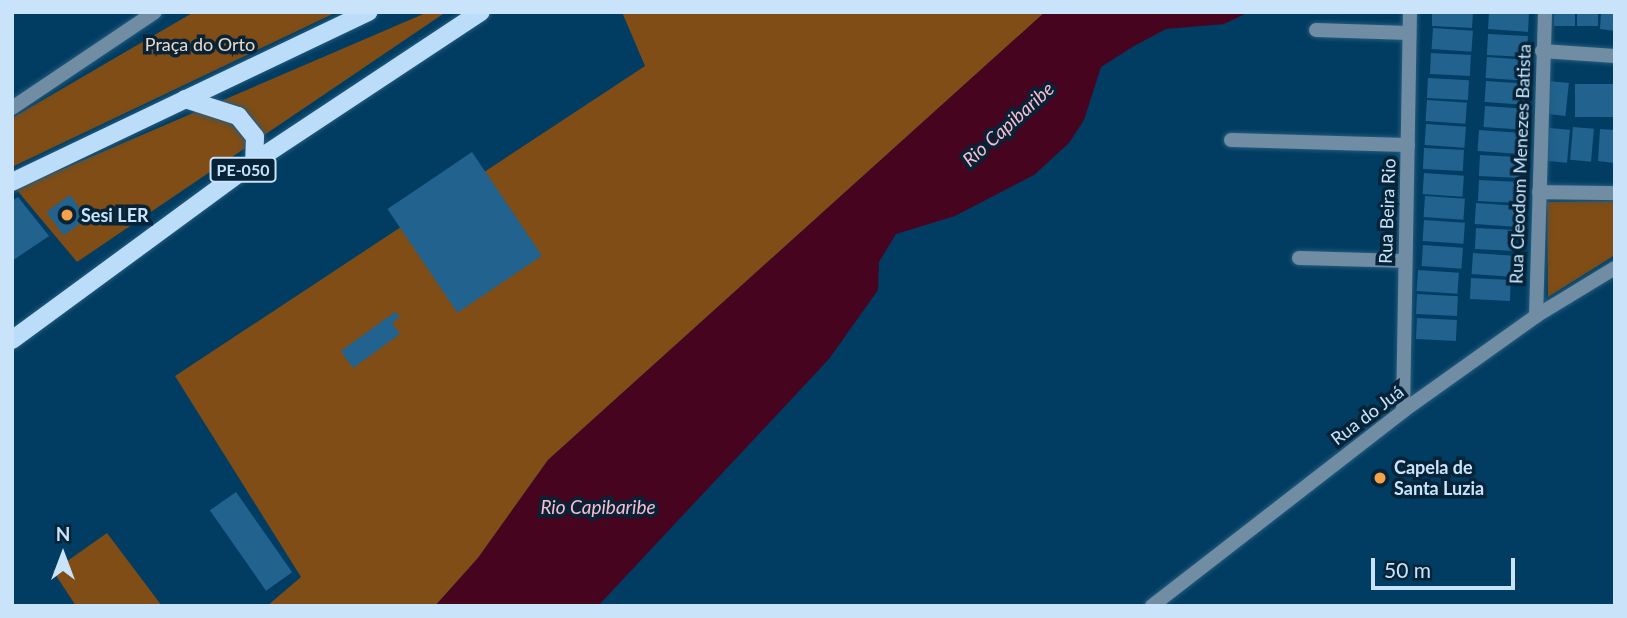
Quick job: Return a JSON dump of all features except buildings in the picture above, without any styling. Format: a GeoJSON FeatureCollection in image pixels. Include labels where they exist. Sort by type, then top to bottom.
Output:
{"type":"FeatureCollection","features":[{"type":"Feature","properties":{"kind":"main road"},"geometry":{"type":"LineString","coordinates":[[12,182],[368,12]]}},
{"type":"Feature","properties":{"kind":"main road","name":"PE-050"},"geometry":{"type":"LineString","coordinates":[[12,340],[254,162],[481,12]]}},
{"type":"Feature","properties":{"kind":"main road"},"geometry":{"type":"LineString","coordinates":[[185,99],[243,121],[255,137],[254,162]]}},
{"type":"Feature","properties":{"kind":"street"},"geometry":{"type":"LineString","coordinates":[[12,108],[155,12]]}},
{"type":"Feature","properties":{"kind":"street","name":"Rua Beira Rio"},"geometry":{"type":"LineString","coordinates":[[1403,411],[1410,12]]}},
{"type":"Feature","properties":{"kind":"street","name":"Rua Cleodom Menezes Batista"},"geometry":{"type":"LineString","coordinates":[[1536,316],[1545,12]]}},
{"type":"Feature","properties":{"kind":"street"},"geometry":{"type":"LineString","coordinates":[[1316,30],[1409,33]]}},
{"type":"Feature","properties":{"kind":"street"},"geometry":{"type":"LineString","coordinates":[[1542,51],[1615,56]]}},
{"type":"Feature","properties":{"kind":"street"},"geometry":{"type":"LineString","coordinates":[[1231,140],[1408,145]]}},
{"type":"Feature","properties":{"kind":"street"},"geometry":{"type":"LineString","coordinates":[[1539,192],[1615,193]]}},
{"type":"Feature","properties":{"kind":"street"},"geometry":{"type":"LineString","coordinates":[[1298,258],[1405,261]]}},
{"type":"Feature","properties":{"kind":"street","name":"Rua do Juá"},"geometry":{"type":"LineString","coordinates":[[1152,606],[1403,411],[1536,316],[1615,268]]}},
{"type":"Feature","properties":{"kind":"green space","name":"Praça do Orto"},"geometry":{"type":"Polygon","coordinates":[[[194,12],[337,12],[12,167],[12,118],[194,12]]]}},
{"type":"Feature","properties":{"kind":"green space"},"geometry":{"type":"Polygon","coordinates":[[[428,12],[446,12],[77,262],[16,189],[428,12]]]}},
{"type":"Feature","properties":{"kind":"green space"},"geometry":{"type":"Polygon","coordinates":[[[622,12],[1045,12],[548,460],[478,558],[435,606],[267,606],[301,577],[175,376],[645,66],[622,12]]]}},
{"type":"Feature","properties":{"kind":"green space"},"geometry":{"type":"Polygon","coordinates":[[[1615,201],[1615,255],[1548,297],[1547,202],[1615,201]]]}},
{"type":"Feature","properties":{"kind":"green space"},"geometry":{"type":"Polygon","coordinates":[[[107,533],[162,606],[76,606],[53,571],[107,533]]]}},
{"type":"Feature","properties":{"kind":"water","name":"Rio Capibaribe"},"geometry":{"type":"Polygon","coordinates":[[[1045,12],[1249,12],[1224,24],[1166,29],[1134,46],[1101,67],[1084,120],[1069,143],[1034,175],[955,216],[896,234],[879,262],[878,290],[829,359],[598,606],[435,606],[478,558],[548,460],[1045,12]]]}},
{"type":"Feature","properties":{"kind":"place","name":"Sesi LER"},"geometry":{"type":"Point","coordinates":[67,215]}},
{"type":"Feature","properties":{"kind":"place","name":"Capela de Santa Luzia"},"geometry":{"type":"Point","coordinates":[1380,478]}}]}
